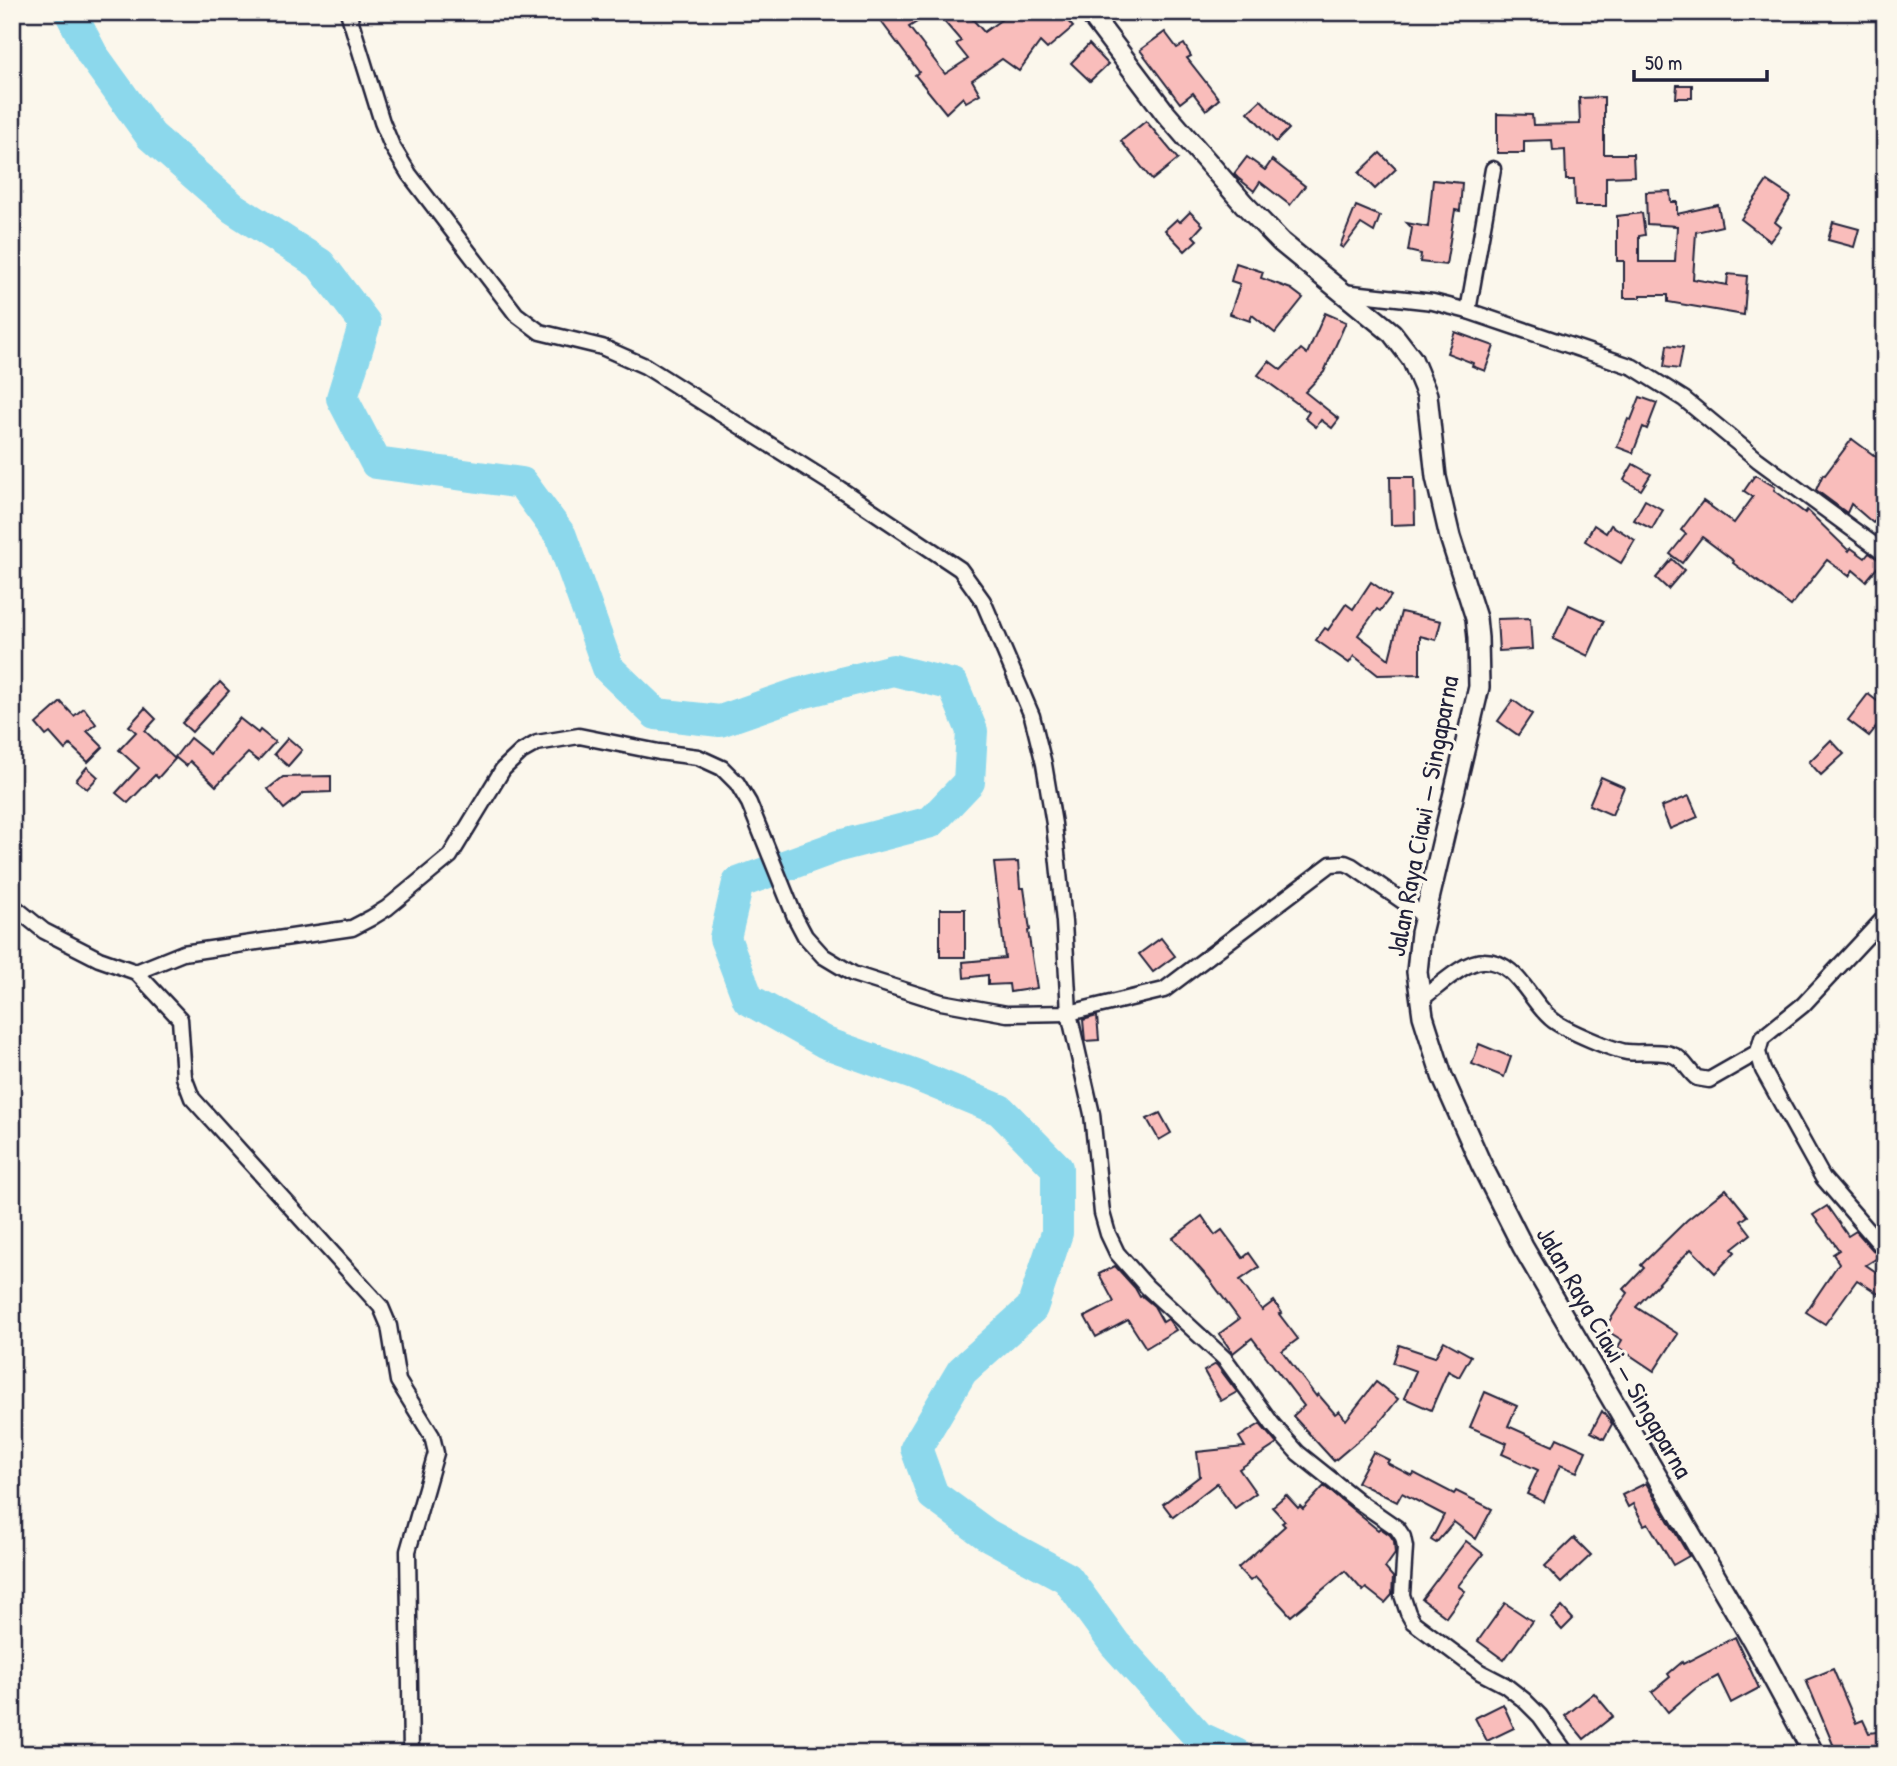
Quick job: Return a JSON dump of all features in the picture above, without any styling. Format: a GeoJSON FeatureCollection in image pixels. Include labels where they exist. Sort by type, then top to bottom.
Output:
{"type":"FeatureCollection","features":[{"type":"Feature","properties":{"kind":"main road","name":"Jalan Raya Ciawi — Singaparna"},"geometry":{"type":"LineString","coordinates":[[1089,12],[1166,114],[1244,204],[1281,243],[1392,333],[1405,347],[1419,374],[1430,411],[1436,477],[1450,537],[1476,618],[1479,687],[1424,916],[1417,972],[1423,1016],[1442,1076],[1481,1164],[1523,1247],[1746,1629],[1815,1754]]}},
{"type":"Feature","properties":{"kind":"street"},"geometry":{"type":"LineString","coordinates":[[348,12],[382,122],[408,174],[516,314],[540,332],[602,347],[645,366],[840,489],[960,569],[983,601],[1032,716],[1044,764],[1054,824],[1064,922],[1069,1013],[1092,1114],[1102,1213],[1117,1252],[1147,1287],[1226,1359],[1273,1425],[1298,1453],[1397,1528],[1405,1547],[1402,1595],[1413,1622],[1480,1672],[1505,1685],[1524,1700],[1540,1716],[1567,1754]]}},
{"type":"Feature","properties":{"kind":"street"},"geometry":{"type":"LineString","coordinates":[[1468,311],[1493,169]]}},
{"type":"Feature","properties":{"kind":"street"},"geometry":{"type":"LineString","coordinates":[[1343,292],[1433,302],[1633,366],[1684,399],[1758,460],[1885,553]]}},
{"type":"Feature","properties":{"kind":"street"},"geometry":{"type":"LineString","coordinates":[[136,972],[183,953],[352,928],[371,918],[450,856],[503,769],[521,752],[537,743],[579,736],[698,757],[722,768],[737,783],[749,803],[805,936],[823,956],[853,974],[954,1005],[1007,1014],[1069,1013],[1164,990],[1331,863],[1352,866],[1424,916]]}},
{"type":"Feature","properties":{"kind":"street"},"geometry":{"type":"LineString","coordinates":[[12,905],[44,931],[99,959],[136,972],[180,1019],[184,1077],[192,1098],[381,1307],[389,1326],[398,1381],[435,1444],[434,1462],[408,1551],[411,1754]]}},
{"type":"Feature","properties":{"kind":"street"},"geometry":{"type":"LineString","coordinates":[[1885,917],[1803,1005],[1762,1038],[1758,1052],[1763,1070],[1824,1178],[1885,1250]]}},
{"type":"Feature","properties":{"kind":"street"},"geometry":{"type":"LineString","coordinates":[[1420,1000],[1467,965],[1485,960],[1497,963],[1512,973],[1548,1017],[1557,1024],[1619,1051],[1672,1054],[1697,1078],[1709,1080],[1758,1052]]}},
{"type":"Feature","properties":{"kind":"building"},"geometry":{"type":"Polygon","coordinates":[[[874,12],[933,12],[909,27],[945,74],[968,59],[956,44],[961,41],[936,12],[966,12],[984,32],[1012,12],[1060,12],[1073,27],[1047,49],[1040,42],[1019,71],[1002,59],[972,80],[980,94],[966,102],[963,97],[946,113],[915,75],[919,72],[874,12]]]}},
{"type":"Feature","properties":{"kind":"building"},"geometry":{"type":"Polygon","coordinates":[[[1165,32],[1177,48],[1184,44],[1191,56],[1187,58],[1219,99],[1206,110],[1193,93],[1180,103],[1140,50],[1165,32]]]}},
{"type":"Feature","properties":{"kind":"building"},"geometry":{"type":"Polygon","coordinates":[[[1089,44],[1108,64],[1090,81],[1071,63],[1089,44]]]}},
{"type":"Feature","properties":{"kind":"building"},"geometry":{"type":"Polygon","coordinates":[[[1677,85],[1692,85],[1692,98],[1676,98],[1677,85]]]}},
{"type":"Feature","properties":{"kind":"building"},"geometry":{"type":"Polygon","coordinates":[[[1604,97],[1604,154],[1633,154],[1634,176],[1606,177],[1606,206],[1575,206],[1574,180],[1566,180],[1565,150],[1553,151],[1552,140],[1524,141],[1524,153],[1497,153],[1497,114],[1532,115],[1533,125],[1580,124],[1579,98],[1604,97]]]}},
{"type":"Feature","properties":{"kind":"building"},"geometry":{"type":"Polygon","coordinates":[[[1261,100],[1289,129],[1276,142],[1248,112],[1261,100]]]}},
{"type":"Feature","properties":{"kind":"building"},"geometry":{"type":"Polygon","coordinates":[[[1146,121],[1178,159],[1152,180],[1121,141],[1146,121]]]}},
{"type":"Feature","properties":{"kind":"building"},"geometry":{"type":"Polygon","coordinates":[[[1380,153],[1396,169],[1375,189],[1359,173],[1380,153]]]}},
{"type":"Feature","properties":{"kind":"building"},"geometry":{"type":"Polygon","coordinates":[[[1247,157],[1265,170],[1272,160],[1305,186],[1290,205],[1260,182],[1254,191],[1234,174],[1247,157]]]}},
{"type":"Feature","properties":{"kind":"building"},"geometry":{"type":"Polygon","coordinates":[[[1433,180],[1462,183],[1460,211],[1455,210],[1446,265],[1420,262],[1421,254],[1408,251],[1412,228],[1407,223],[1428,227],[1433,180]]]}},
{"type":"Feature","properties":{"kind":"building"},"geometry":{"type":"Polygon","coordinates":[[[1767,181],[1791,197],[1775,222],[1781,227],[1770,241],[1741,219],[1767,181]]]}},
{"type":"Feature","properties":{"kind":"building"},"geometry":{"type":"Polygon","coordinates":[[[1670,191],[1671,202],[1677,202],[1677,214],[1718,205],[1722,226],[1696,232],[1693,279],[1727,285],[1728,274],[1747,276],[1744,315],[1668,302],[1668,295],[1624,298],[1624,261],[1617,261],[1617,216],[1642,213],[1645,235],[1639,236],[1639,262],[1675,262],[1677,226],[1647,224],[1646,192],[1670,191]]]}},
{"type":"Feature","properties":{"kind":"building"},"geometry":{"type":"Polygon","coordinates":[[[1356,206],[1380,216],[1374,232],[1361,224],[1343,248],[1340,246],[1356,206]]]}},
{"type":"Feature","properties":{"kind":"building"},"geometry":{"type":"Polygon","coordinates":[[[1190,212],[1203,225],[1193,236],[1197,240],[1185,251],[1165,230],[1177,219],[1180,222],[1190,212]]]}},
{"type":"Feature","properties":{"kind":"building"},"geometry":{"type":"Polygon","coordinates":[[[1833,222],[1859,229],[1854,247],[1828,240],[1833,222]]]}},
{"type":"Feature","properties":{"kind":"building"},"geometry":{"type":"Polygon","coordinates":[[[1236,263],[1263,272],[1261,278],[1291,289],[1303,298],[1275,333],[1252,315],[1250,321],[1230,314],[1240,284],[1231,281],[1236,263]]]}},
{"type":"Feature","properties":{"kind":"building"},"geometry":{"type":"Polygon","coordinates":[[[1325,313],[1346,322],[1324,372],[1305,392],[1339,419],[1332,428],[1321,420],[1316,427],[1305,418],[1309,412],[1258,375],[1269,361],[1281,370],[1301,349],[1307,354],[1325,313]]]}},
{"type":"Feature","properties":{"kind":"building"},"geometry":{"type":"Polygon","coordinates":[[[1455,332],[1494,346],[1485,371],[1447,353],[1455,332]]]}},
{"type":"Feature","properties":{"kind":"building"},"geometry":{"type":"Polygon","coordinates":[[[1667,345],[1683,347],[1679,369],[1664,367],[1667,345]]]}},
{"type":"Feature","properties":{"kind":"building"},"geometry":{"type":"Polygon","coordinates":[[[1640,397],[1657,403],[1647,429],[1643,427],[1633,453],[1617,447],[1640,397]]]}},
{"type":"Feature","properties":{"kind":"building"},"geometry":{"type":"Polygon","coordinates":[[[1852,439],[1879,459],[1877,461],[1885,468],[1885,530],[1851,504],[1847,513],[1816,490],[1823,474],[1825,475],[1852,439]]]}},
{"type":"Feature","properties":{"kind":"building"},"geometry":{"type":"Polygon","coordinates":[[[1633,464],[1651,474],[1641,490],[1624,480],[1633,464]]]}},
{"type":"Feature","properties":{"kind":"building"},"geometry":{"type":"Polygon","coordinates":[[[1755,475],[1775,487],[1774,490],[1805,513],[1807,510],[1849,551],[1851,548],[1865,558],[1869,553],[1882,562],[1866,581],[1853,570],[1849,576],[1827,560],[1791,606],[1702,537],[1682,563],[1670,554],[1686,534],[1681,530],[1703,501],[1734,523],[1753,497],[1744,491],[1755,475]]]}},
{"type":"Feature","properties":{"kind":"building"},"geometry":{"type":"Polygon","coordinates":[[[1390,477],[1414,477],[1415,524],[1391,525],[1390,477]]]}},
{"type":"Feature","properties":{"kind":"building"},"geometry":{"type":"Polygon","coordinates":[[[1645,500],[1663,510],[1652,529],[1634,520],[1645,500]]]}},
{"type":"Feature","properties":{"kind":"building"},"geometry":{"type":"Polygon","coordinates":[[[1594,525],[1606,533],[1611,525],[1635,540],[1621,563],[1585,541],[1594,525]]]}},
{"type":"Feature","properties":{"kind":"building"},"geometry":{"type":"Polygon","coordinates":[[[1672,559],[1684,570],[1668,589],[1656,578],[1672,559]]]}},
{"type":"Feature","properties":{"kind":"building"},"geometry":{"type":"Polygon","coordinates":[[[1371,582],[1391,596],[1380,611],[1377,609],[1358,635],[1389,659],[1401,612],[1441,621],[1436,640],[1420,636],[1420,674],[1378,675],[1354,656],[1349,663],[1316,640],[1325,628],[1328,630],[1346,604],[1353,609],[1371,582]]]}},
{"type":"Feature","properties":{"kind":"building"},"geometry":{"type":"Polygon","coordinates":[[[1569,605],[1604,621],[1588,656],[1553,639],[1569,605]]]}},
{"type":"Feature","properties":{"kind":"building"},"geometry":{"type":"Polygon","coordinates":[[[1530,618],[1532,649],[1499,651],[1497,619],[1530,618]]]}},
{"type":"Feature","properties":{"kind":"building"},"geometry":{"type":"Polygon","coordinates":[[[220,682],[229,691],[192,732],[182,723],[220,682]]]}},
{"type":"Feature","properties":{"kind":"building"},"geometry":{"type":"Polygon","coordinates":[[[1868,694],[1885,707],[1885,716],[1869,736],[1848,720],[1868,694]]]}},
{"type":"Feature","properties":{"kind":"building"},"geometry":{"type":"Polygon","coordinates":[[[1513,700],[1532,714],[1518,735],[1498,721],[1513,700]]]}},
{"type":"Feature","properties":{"kind":"building"},"geometry":{"type":"Polygon","coordinates":[[[61,702],[74,716],[84,708],[96,724],[87,731],[103,747],[88,762],[70,745],[65,750],[50,733],[46,736],[36,724],[61,702]]]}},
{"type":"Feature","properties":{"kind":"building"},"geometry":{"type":"Polygon","coordinates":[[[145,708],[156,719],[145,731],[175,759],[158,778],[155,775],[128,803],[116,793],[139,768],[119,750],[136,732],[129,726],[145,708]]]}},
{"type":"Feature","properties":{"kind":"building"},"geometry":{"type":"Polygon","coordinates":[[[239,718],[275,742],[258,761],[248,753],[216,786],[190,761],[186,766],[175,757],[190,738],[210,754],[239,718]]]}},
{"type":"Feature","properties":{"kind":"building"},"geometry":{"type":"Polygon","coordinates":[[[288,738],[302,750],[288,766],[274,754],[288,738]]]}},
{"type":"Feature","properties":{"kind":"building"},"geometry":{"type":"Polygon","coordinates":[[[1831,740],[1844,754],[1821,775],[1809,762],[1831,740]]]}},
{"type":"Feature","properties":{"kind":"building"},"geometry":{"type":"Polygon","coordinates":[[[87,767],[98,777],[87,789],[76,780],[87,767]]]}},
{"type":"Feature","properties":{"kind":"building"},"geometry":{"type":"Polygon","coordinates":[[[331,776],[331,792],[304,793],[284,809],[268,789],[283,777],[331,776]]]}},
{"type":"Feature","properties":{"kind":"building"},"geometry":{"type":"Polygon","coordinates":[[[1601,777],[1624,787],[1612,815],[1589,805],[1601,777]]]}},
{"type":"Feature","properties":{"kind":"building"},"geometry":{"type":"Polygon","coordinates":[[[1689,796],[1698,817],[1670,829],[1661,807],[1689,796]]]}},
{"type":"Feature","properties":{"kind":"building"},"geometry":{"type":"Polygon","coordinates":[[[1018,862],[1037,988],[1010,992],[1009,984],[988,985],[988,975],[964,978],[963,962],[1005,958],[994,863],[1018,862]]]}},
{"type":"Feature","properties":{"kind":"building"},"geometry":{"type":"Polygon","coordinates":[[[940,909],[965,909],[965,957],[940,957],[940,909]]]}},
{"type":"Feature","properties":{"kind":"building"},"geometry":{"type":"Polygon","coordinates":[[[1161,938],[1175,956],[1153,972],[1139,954],[1161,938]]]}},
{"type":"Feature","properties":{"kind":"building"},"geometry":{"type":"Polygon","coordinates":[[[1097,1016],[1099,1040],[1085,1041],[1083,1020],[1097,1016]]]}},
{"type":"Feature","properties":{"kind":"building"},"geometry":{"type":"Polygon","coordinates":[[[1479,1044],[1511,1057],[1504,1077],[1472,1064],[1479,1044]]]}},
{"type":"Feature","properties":{"kind":"building"},"geometry":{"type":"Polygon","coordinates":[[[1160,1113],[1171,1133],[1159,1140],[1147,1119],[1160,1113]]]}},
{"type":"Feature","properties":{"kind":"building"},"geometry":{"type":"Polygon","coordinates":[[[1726,1189],[1748,1216],[1741,1221],[1751,1234],[1732,1249],[1735,1252],[1715,1273],[1691,1249],[1636,1307],[1678,1334],[1654,1371],[1618,1347],[1622,1340],[1604,1329],[1628,1293],[1624,1289],[1644,1268],[1641,1265],[1687,1220],[1726,1189]]]}},
{"type":"Feature","properties":{"kind":"building"},"geometry":{"type":"Polygon","coordinates":[[[1827,1206],[1848,1236],[1856,1231],[1879,1257],[1866,1265],[1885,1278],[1885,1298],[1857,1280],[1825,1324],[1806,1312],[1839,1263],[1833,1254],[1839,1250],[1813,1215],[1827,1206]]]}},
{"type":"Feature","properties":{"kind":"building"},"geometry":{"type":"Polygon","coordinates":[[[1202,1216],[1215,1235],[1222,1230],[1243,1258],[1249,1253],[1259,1267],[1240,1280],[1262,1310],[1274,1301],[1282,1313],[1279,1314],[1298,1339],[1282,1351],[1316,1396],[1318,1394],[1335,1414],[1339,1411],[1346,1420],[1376,1382],[1398,1399],[1379,1423],[1334,1461],[1293,1416],[1304,1406],[1252,1338],[1233,1353],[1219,1334],[1239,1319],[1173,1238],[1202,1216]]]}},
{"type":"Feature","properties":{"kind":"building"},"geometry":{"type":"Polygon","coordinates":[[[1115,1266],[1140,1297],[1154,1306],[1163,1322],[1168,1319],[1176,1330],[1146,1348],[1128,1320],[1096,1337],[1085,1317],[1114,1302],[1099,1274],[1115,1266]]]}},
{"type":"Feature","properties":{"kind":"building"},"geometry":{"type":"Polygon","coordinates":[[[1444,1341],[1471,1356],[1459,1377],[1448,1371],[1431,1410],[1404,1398],[1416,1371],[1393,1363],[1399,1345],[1435,1357],[1444,1341]]]}},
{"type":"Feature","properties":{"kind":"building"},"geometry":{"type":"Polygon","coordinates":[[[1216,1364],[1237,1392],[1221,1401],[1204,1371],[1216,1364]]]}},
{"type":"Feature","properties":{"kind":"building"},"geometry":{"type":"Polygon","coordinates":[[[1485,1392],[1517,1406],[1508,1426],[1553,1446],[1557,1438],[1586,1451],[1577,1472],[1560,1465],[1544,1502],[1527,1494],[1538,1470],[1502,1454],[1507,1443],[1470,1427],[1485,1392]]]}},
{"type":"Feature","properties":{"kind":"building"},"geometry":{"type":"Polygon","coordinates":[[[1602,1411],[1612,1424],[1604,1439],[1591,1432],[1602,1411]]]}},
{"type":"Feature","properties":{"kind":"building"},"geometry":{"type":"Polygon","coordinates":[[[1260,1424],[1277,1444],[1239,1469],[1256,1493],[1235,1508],[1217,1483],[1173,1517],[1163,1504],[1200,1476],[1197,1452],[1245,1447],[1239,1437],[1260,1424]]]}},
{"type":"Feature","properties":{"kind":"building"},"geometry":{"type":"Polygon","coordinates":[[[1373,1452],[1412,1476],[1414,1473],[1454,1494],[1456,1491],[1492,1509],[1476,1539],[1454,1522],[1436,1543],[1431,1540],[1444,1515],[1402,1493],[1397,1502],[1357,1482],[1373,1452]]]}},
{"type":"Feature","properties":{"kind":"building"},"geometry":{"type":"Polygon","coordinates":[[[1646,1483],[1689,1556],[1673,1565],[1648,1523],[1644,1525],[1633,1504],[1628,1507],[1622,1495],[1646,1483]]]}},
{"type":"Feature","properties":{"kind":"building"},"geometry":{"type":"Polygon","coordinates":[[[1324,1486],[1378,1530],[1380,1528],[1390,1535],[1394,1541],[1395,1554],[1385,1568],[1393,1577],[1392,1595],[1385,1603],[1366,1588],[1363,1591],[1345,1571],[1291,1616],[1255,1577],[1250,1581],[1238,1568],[1285,1526],[1282,1523],[1285,1521],[1272,1507],[1286,1495],[1298,1508],[1300,1506],[1303,1509],[1324,1486]]]}},
{"type":"Feature","properties":{"kind":"building"},"geometry":{"type":"Polygon","coordinates":[[[1574,1538],[1591,1555],[1561,1583],[1545,1566],[1574,1538]]]}},
{"type":"Feature","properties":{"kind":"building"},"geometry":{"type":"Polygon","coordinates":[[[1466,1541],[1483,1554],[1458,1586],[1465,1591],[1446,1617],[1422,1599],[1466,1541]]]}},
{"type":"Feature","properties":{"kind":"building"},"geometry":{"type":"Polygon","coordinates":[[[1505,1603],[1532,1621],[1504,1660],[1478,1641],[1505,1603]]]}},
{"type":"Feature","properties":{"kind":"building"},"geometry":{"type":"Polygon","coordinates":[[[1562,1607],[1573,1619],[1562,1630],[1551,1618],[1562,1607]]]}},
{"type":"Feature","properties":{"kind":"building"},"geometry":{"type":"Polygon","coordinates":[[[1735,1637],[1759,1688],[1731,1703],[1718,1676],[1696,1688],[1668,1712],[1652,1692],[1670,1677],[1668,1674],[1682,1662],[1683,1664],[1735,1637]]]}},
{"type":"Feature","properties":{"kind":"building"},"geometry":{"type":"Polygon","coordinates":[[[1833,1669],[1856,1723],[1863,1720],[1869,1733],[1885,1731],[1885,1748],[1864,1754],[1837,1754],[1806,1680],[1833,1669]]]}},
{"type":"Feature","properties":{"kind":"building"},"geometry":{"type":"Polygon","coordinates":[[[1594,1693],[1613,1716],[1584,1739],[1565,1716],[1594,1693]]]}},
{"type":"Feature","properties":{"kind":"building"},"geometry":{"type":"Polygon","coordinates":[[[1503,1704],[1514,1728],[1487,1741],[1475,1718],[1503,1704]]]}},
{"type":"Feature","properties":{"kind":"waterway"},"geometry":{"type":"LineString","coordinates":[[70,12],[92,54],[151,136],[233,208],[320,264],[365,323],[342,398],[376,463],[522,483],[561,536],[608,668],[656,714],[720,721],[797,694],[893,670],[953,685],[972,731],[969,782],[931,822],[839,846],[738,883],[725,938],[748,999],[826,1043],[913,1074],[1000,1110],[1057,1168],[1057,1233],[1032,1308],[962,1371],[916,1448],[933,1495],[986,1534],[1067,1578],[1115,1644],[1199,1737],[1236,1754]]}}]}
